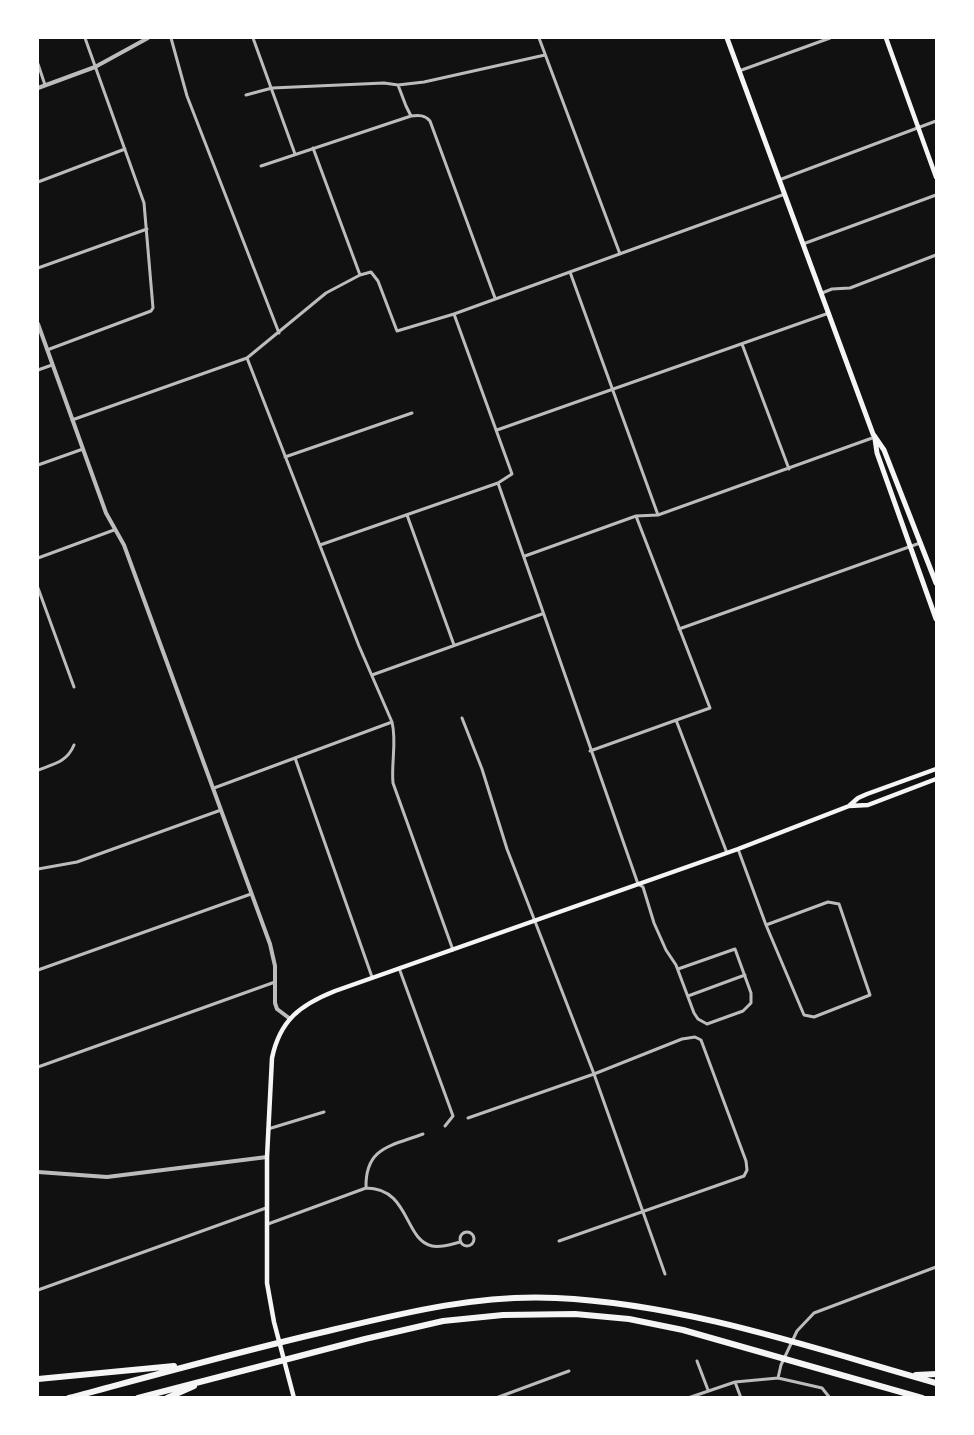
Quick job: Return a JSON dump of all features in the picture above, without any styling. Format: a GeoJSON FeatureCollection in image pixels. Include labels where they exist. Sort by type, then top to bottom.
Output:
{"type":"FeatureCollection","features":[{"type":"Feature","properties":{"kind":"highway"},"geometry":{"type":"LineString","coordinates":[[69,1398],[271,1344],[406,1312],[480,1300],[555,1298],[655,1310],[776,1337],[936,1383]]}},
{"type":"Feature","properties":{"kind":"highway"},"geometry":{"type":"LineString","coordinates":[[138,1398],[443,1321],[503,1316],[575,1314],[640,1321],[682,1330],[922,1398]]}},
{"type":"Feature","properties":{"kind":"highway"},"geometry":{"type":"LineString","coordinates":[[38,1378],[193,1365]]}},
{"type":"Feature","properties":{"kind":"highway"},"geometry":{"type":"LineString","coordinates":[[909,1376],[936,1374]]}},
{"type":"Feature","properties":{"kind":"highway"},"geometry":{"type":"LineString","coordinates":[[167,1398],[216,1377]]}},
{"type":"Feature","properties":{"kind":"main road"},"geometry":{"type":"LineString","coordinates":[[727,38],[875,437],[877,453],[936,620]]}},
{"type":"Feature","properties":{"kind":"main road"},"geometry":{"type":"LineString","coordinates":[[886,38],[936,177]]}},
{"type":"Feature","properties":{"kind":"main road"},"geometry":{"type":"LineString","coordinates":[[875,437],[884,450],[936,583]]}},
{"type":"Feature","properties":{"kind":"main road"},"geometry":{"type":"LineString","coordinates":[[849,806],[867,794],[936,769]]}},
{"type":"Feature","properties":{"kind":"main road"},"geometry":{"type":"LineString","coordinates":[[294,1398],[269,1302],[266,1208],[268,1129],[274,1047],[289,1018],[319,997],[727,853],[849,806],[868,805],[936,779]]}},
{"type":"Feature","properties":{"kind":"street"},"geometry":{"type":"LineString","coordinates":[[47,350],[151,311],[153,308],[144,203],[85,38]]}},
{"type":"Feature","properties":{"kind":"street"},"geometry":{"type":"LineString","coordinates":[[38,88],[96,67],[148,38]]}},
{"type":"Feature","properties":{"kind":"street"},"geometry":{"type":"LineString","coordinates":[[171,38],[187,96],[279,333]]}},
{"type":"Feature","properties":{"kind":"street"},"geometry":{"type":"LineString","coordinates":[[253,38],[295,154]]}},
{"type":"Feature","properties":{"kind":"street"},"geometry":{"type":"LineString","coordinates":[[539,38],[620,254]]}},
{"type":"Feature","properties":{"kind":"street"},"geometry":{"type":"LineString","coordinates":[[739,71],[830,38]]}},
{"type":"Feature","properties":{"kind":"street"},"geometry":{"type":"LineString","coordinates":[[246,95],[272,88],[384,83],[398,86],[545,55]]}},
{"type":"Feature","properties":{"kind":"street"},"geometry":{"type":"LineString","coordinates":[[38,64],[45,85]]}},
{"type":"Feature","properties":{"kind":"street"},"geometry":{"type":"LineString","coordinates":[[398,86],[411,116]]}},
{"type":"Feature","properties":{"kind":"street"},"geometry":{"type":"LineString","coordinates":[[261,166],[411,116],[426,117],[430,121],[495,298]]}},
{"type":"Feature","properties":{"kind":"street"},"geometry":{"type":"LineString","coordinates":[[779,180],[936,121]]}},
{"type":"Feature","properties":{"kind":"street"},"geometry":{"type":"LineString","coordinates":[[313,148],[360,275]]}},
{"type":"Feature","properties":{"kind":"street"},"geometry":{"type":"LineString","coordinates":[[38,182],[125,149]]}},
{"type":"Feature","properties":{"kind":"street"},"geometry":{"type":"LineString","coordinates":[[72,420],[247,358],[326,293],[360,275],[371,272],[378,281],[397,332],[454,314],[785,194]]}},
{"type":"Feature","properties":{"kind":"street"},"geometry":{"type":"LineString","coordinates":[[803,244],[936,195]]}},
{"type":"Feature","properties":{"kind":"street"},"geometry":{"type":"LineString","coordinates":[[38,268],[147,229]]}},
{"type":"Feature","properties":{"kind":"street"},"geometry":{"type":"LineString","coordinates":[[821,293],[832,289],[850,288],[936,255]]}},
{"type":"Feature","properties":{"kind":"street"},"geometry":{"type":"LineString","coordinates":[[570,272],[658,514]]}},
{"type":"Feature","properties":{"kind":"street"},"geometry":{"type":"LineString","coordinates":[[320,544],[498,483],[512,474],[454,314]]}},
{"type":"Feature","properties":{"kind":"street"},"geometry":{"type":"LineString","coordinates":[[497,430],[829,314]]}},
{"type":"Feature","properties":{"kind":"street"},"geometry":{"type":"LineString","coordinates":[[38,324],[106,513],[124,545],[273,954],[275,1004],[277,1009],[289,1018]]}},
{"type":"Feature","properties":{"kind":"street"},"geometry":{"type":"LineString","coordinates":[[742,345],[789,468]]}},
{"type":"Feature","properties":{"kind":"street"},"geometry":{"type":"LineString","coordinates":[[247,358],[392,722],[394,730],[393,783],[453,950]]}},
{"type":"Feature","properties":{"kind":"street"},"geometry":{"type":"LineString","coordinates":[[38,370],[52,365]]}},
{"type":"Feature","properties":{"kind":"street"},"geometry":{"type":"LineString","coordinates":[[285,457],[412,413]]}},
{"type":"Feature","properties":{"kind":"street"},"geometry":{"type":"LineString","coordinates":[[524,557],[636,516],[658,514],[875,437]]}},
{"type":"Feature","properties":{"kind":"street"},"geometry":{"type":"LineString","coordinates":[[38,465],[83,449]]}},
{"type":"Feature","properties":{"kind":"street"},"geometry":{"type":"LineString","coordinates":[[498,483],[638,884],[643,887],[654,923],[666,950],[678,969],[698,1019],[705,1024],[748,1008],[752,999],[737,952],[733,948],[678,969]]}},
{"type":"Feature","properties":{"kind":"street"},"geometry":{"type":"LineString","coordinates":[[407,515],[454,645]]}},
{"type":"Feature","properties":{"kind":"street"},"geometry":{"type":"LineString","coordinates":[[590,751],[710,708],[636,516]]}},
{"type":"Feature","properties":{"kind":"street"},"geometry":{"type":"LineString","coordinates":[[38,558],[114,530]]}},
{"type":"Feature","properties":{"kind":"street"},"geometry":{"type":"LineString","coordinates":[[679,629],[921,542]]}},
{"type":"Feature","properties":{"kind":"street"},"geometry":{"type":"LineString","coordinates":[[38,588],[74,687]]}},
{"type":"Feature","properties":{"kind":"street"},"geometry":{"type":"LineString","coordinates":[[372,675],[542,614]]}},
{"type":"Feature","properties":{"kind":"street"},"geometry":{"type":"LineString","coordinates":[[462,718],[482,769],[507,849],[594,1074],[665,1274]]}},
{"type":"Feature","properties":{"kind":"street"},"geometry":{"type":"LineString","coordinates":[[676,720],[727,853]]}},
{"type":"Feature","properties":{"kind":"street"},"geometry":{"type":"LineString","coordinates":[[214,788],[392,722]]}},
{"type":"Feature","properties":{"kind":"street"},"geometry":{"type":"LineString","coordinates":[[38,770],[70,756],[74,745]]}},
{"type":"Feature","properties":{"kind":"street"},"geometry":{"type":"LineString","coordinates":[[295,758],[372,978]]}},
{"type":"Feature","properties":{"kind":"street"},"geometry":{"type":"LineString","coordinates":[[38,869],[77,862],[221,810]]}},
{"type":"Feature","properties":{"kind":"street"},"geometry":{"type":"LineString","coordinates":[[738,849],[766,925],[804,1015],[814,1017],[870,995],[839,904],[828,902],[766,925]]}},
{"type":"Feature","properties":{"kind":"street"},"geometry":{"type":"LineString","coordinates":[[38,970],[251,894]]}},
{"type":"Feature","properties":{"kind":"street"},"geometry":{"type":"LineString","coordinates":[[399,968],[453,1116],[445,1126]]}},
{"type":"Feature","properties":{"kind":"street"},"geometry":{"type":"LineString","coordinates":[[688,996],[745,975]]}},
{"type":"Feature","properties":{"kind":"street"},"geometry":{"type":"LineString","coordinates":[[38,1067],[275,982]]}},
{"type":"Feature","properties":{"kind":"street"},"geometry":{"type":"LineString","coordinates":[[468,1118],[594,1074],[675,1042],[695,1037],[701,1040],[748,1166],[744,1176],[559,1241]]}},
{"type":"Feature","properties":{"kind":"street"},"geometry":{"type":"LineString","coordinates":[[268,1129],[324,1112]]}},
{"type":"Feature","properties":{"kind":"street"},"geometry":{"type":"LineString","coordinates":[[366,1188],[366,1174],[375,1155],[384,1149],[423,1134]]}},
{"type":"Feature","properties":{"kind":"street"},"geometry":{"type":"LineString","coordinates":[[38,1172],[107,1177],[267,1157]]}},
{"type":"Feature","properties":{"kind":"street"},"geometry":{"type":"LineString","coordinates":[[267,1225],[366,1188],[386,1191],[394,1198],[423,1242],[432,1246],[460,1242]]}},
{"type":"Feature","properties":{"kind":"street"},"geometry":{"type":"LineString","coordinates":[[38,1290],[266,1208]]}},
{"type":"Feature","properties":{"kind":"street"},"geometry":{"type":"LineString","coordinates":[[464,1233],[470,1233],[474,1237],[474,1242],[470,1246],[464,1246],[460,1242],[460,1237],[464,1233]]}},
{"type":"Feature","properties":{"kind":"street"},"geometry":{"type":"LineString","coordinates":[[778,1378],[781,1365],[797,1331],[814,1312],[936,1267]]}},
{"type":"Feature","properties":{"kind":"street"},"geometry":{"type":"LineString","coordinates":[[697,1361],[708,1390]]}},
{"type":"Feature","properties":{"kind":"street"},"geometry":{"type":"LineString","coordinates":[[496,1398],[569,1371]]}},
{"type":"Feature","properties":{"kind":"street"},"geometry":{"type":"LineString","coordinates":[[688,1398],[735,1382],[778,1378],[822,1388],[830,1398]]}},
{"type":"Feature","properties":{"kind":"street"},"geometry":{"type":"LineString","coordinates":[[735,1382],[741,1398]]}}]}
